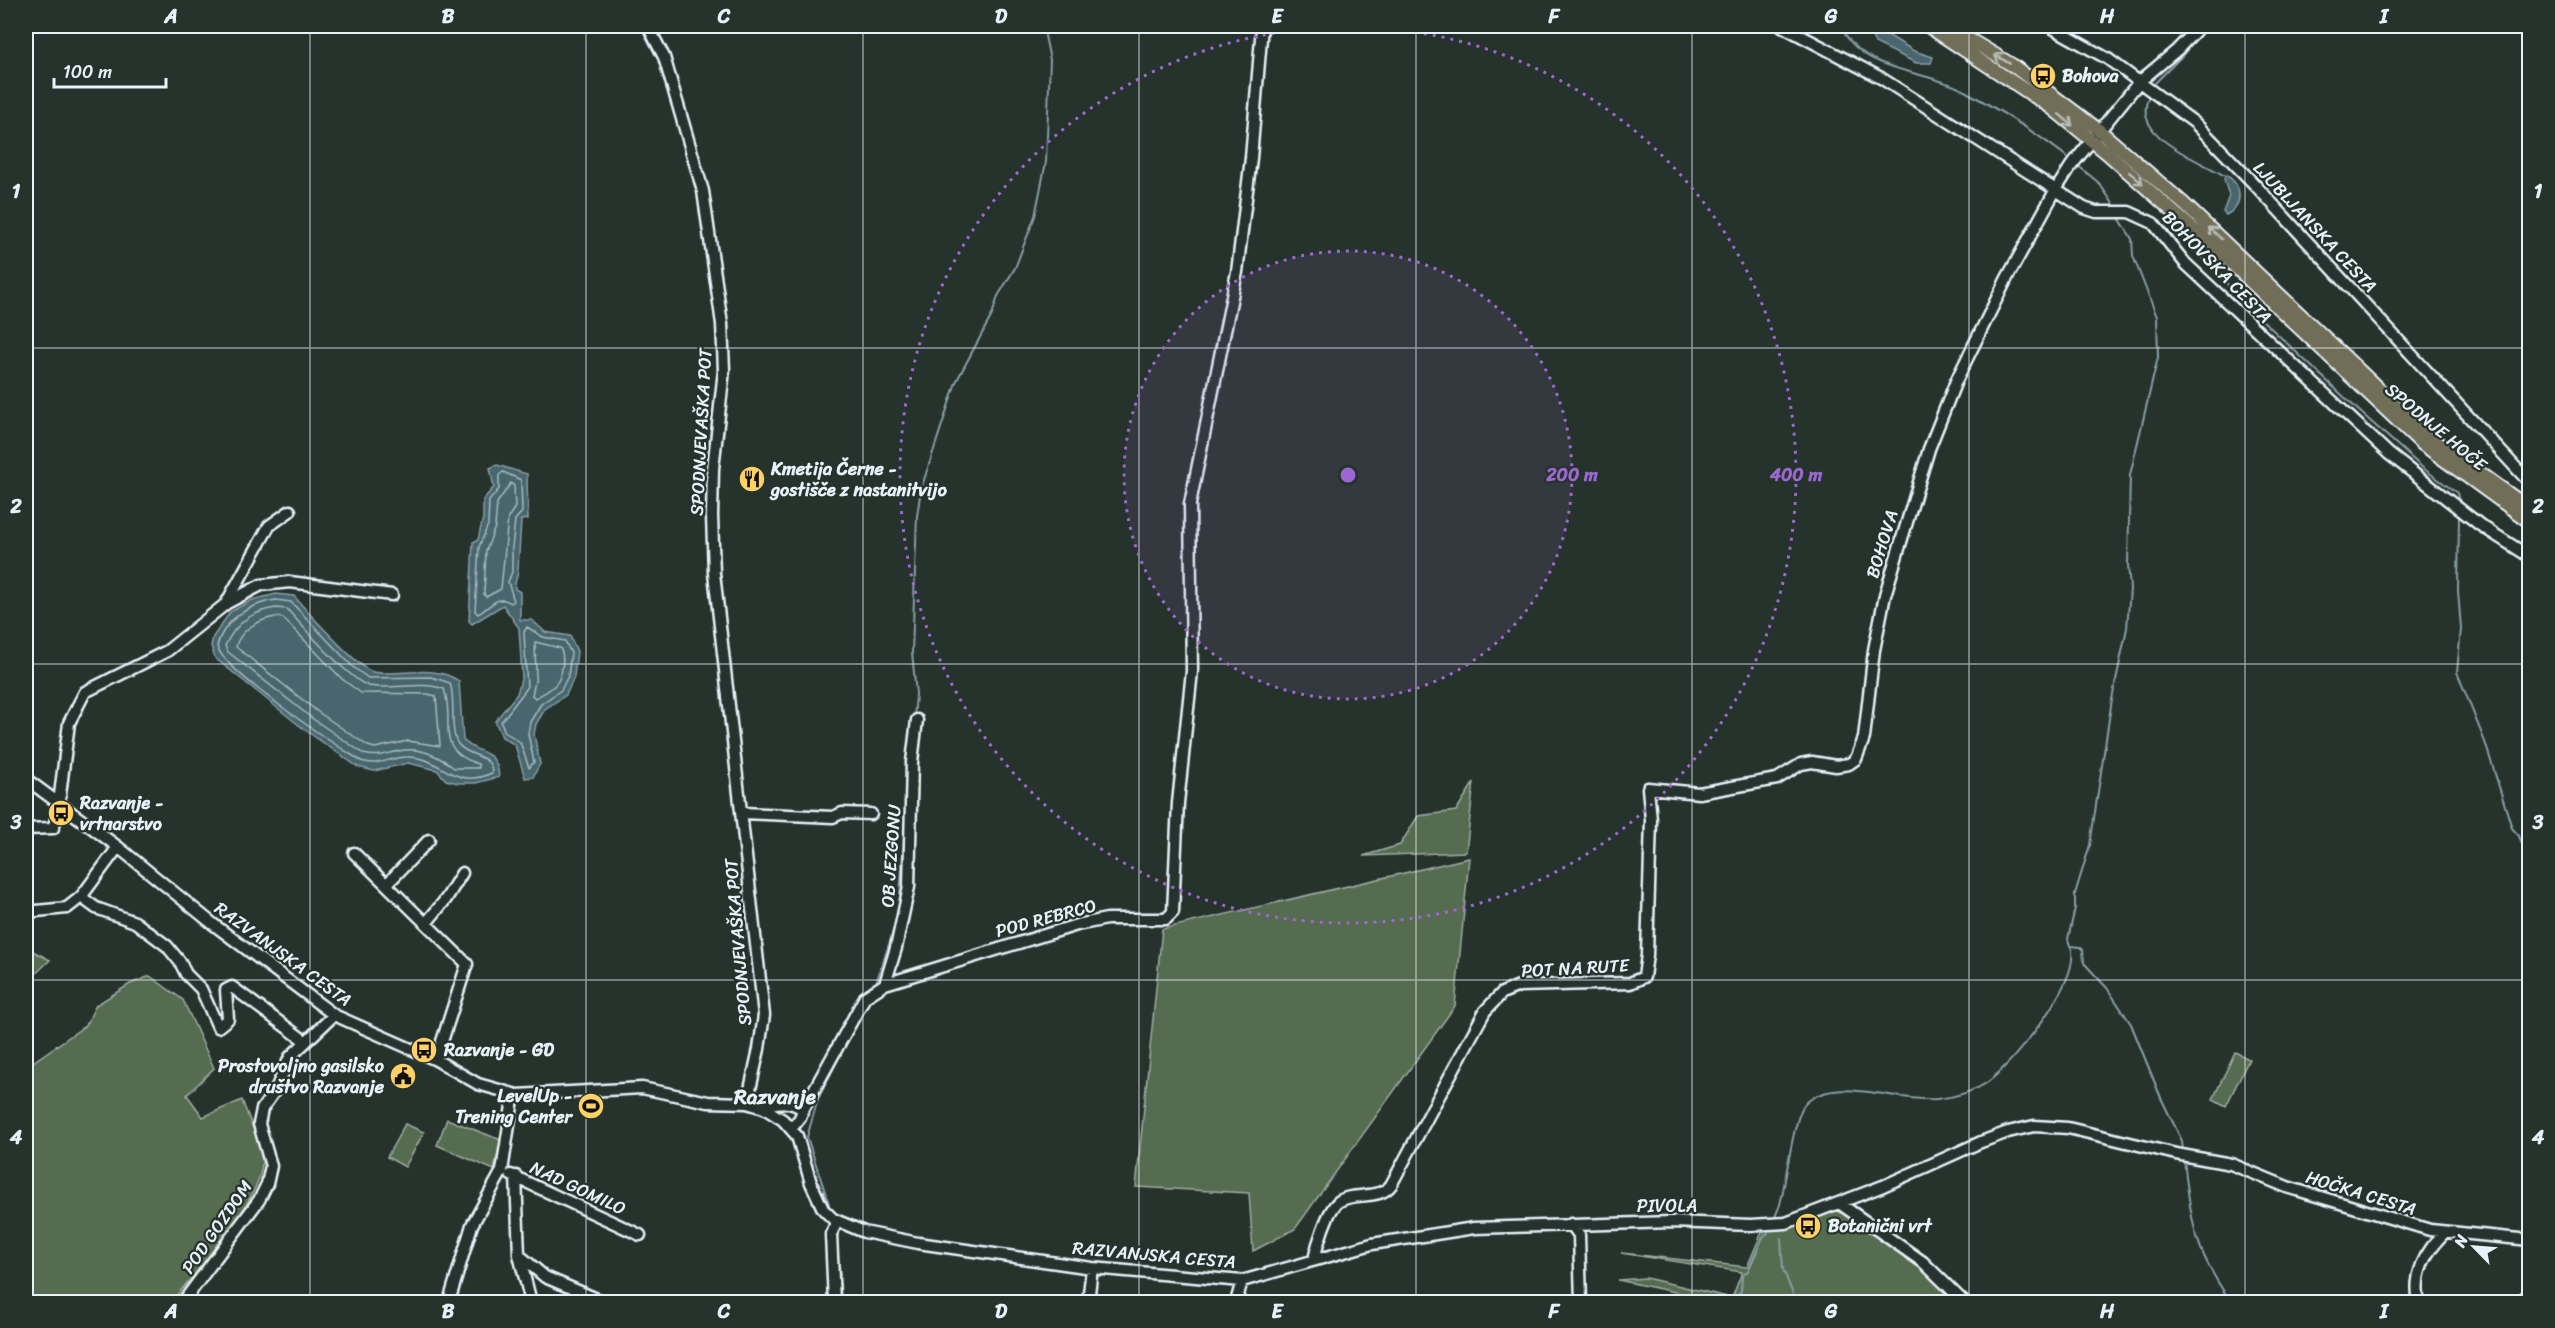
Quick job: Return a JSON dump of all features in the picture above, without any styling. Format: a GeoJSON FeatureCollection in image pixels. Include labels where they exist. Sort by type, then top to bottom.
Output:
{"type":"FeatureCollection","features":[{"type":"Feature","properties":{"kind":"main road"},"geometry":{"type":"LineString","coordinates":[[1928,26],[2052,108],[2176,212],[2329,350]]}},
{"type":"Feature","properties":{"kind":"main road"},"geometry":{"type":"LineString","coordinates":[[1947,26],[2012,65],[2100,131],[2192,211],[2329,350]]}},
{"type":"Feature","properties":{"kind":"main road","name":"SPODNJE HOČE"},"geometry":{"type":"LineString","coordinates":[[2329,350],[2427,435],[2529,509]]}},
{"type":"Feature","properties":{"kind":"main road","name":"SPODNJE HOČE"},"geometry":{"type":"LineString","coordinates":[[2329,350],[2421,443],[2529,522]]}},
{"type":"Feature","properties":{"kind":"street","name":"SPODNJEVAŠKA POT"},"geometry":{"type":"LineString","coordinates":[[648,26],[664,57],[703,191],[722,324],[724,370],[713,469],[714,573],[743,813],[764,1015],[747,1103]]}},
{"type":"Feature","properties":{"kind":"street","name":"POD REBRCO"},"geometry":{"type":"LineString","coordinates":[[877,988],[1077,925],[1107,919],[1166,919],[1174,907],[1179,803],[1192,671],[1190,504],[1237,272],[1251,158],[1262,26]]}},
{"type":"Feature","properties":{"kind":"street","name":"BOHOVSKA CESTA"},"geometry":{"type":"LineString","coordinates":[[1782,26],[1881,78],[2084,208],[2111,213],[2130,212],[2153,223],[2185,263],[2389,454],[2480,525],[2529,557]]}},
{"type":"Feature","properties":{"kind":"street","name":"LJUBLJANSKA CESTA"},"geometry":{"type":"LineString","coordinates":[[2049,26],[2108,59],[2195,123],[2257,187],[2529,483]]}},
{"type":"Feature","properties":{"kind":"street","name":"BOHOVA"},"geometry":{"type":"LineString","coordinates":[[1801,764],[1849,764],[1861,751],[1874,650],[1884,599],[1929,449],[1978,335],[2055,191],[2079,155],[2139,82],[2177,50],[2200,26]]}},
{"type":"Feature","properties":{"kind":"street"},"geometry":{"type":"LineString","coordinates":[[227,603],[269,526],[290,511]]}},
{"type":"Feature","properties":{"kind":"street"},"geometry":{"type":"LineString","coordinates":[[26,829],[52,828],[60,804],[69,723],[85,692],[166,651],[227,603],[261,585],[290,582],[392,595]]}},
{"type":"Feature","properties":{"kind":"street","name":"OB JEZGONU"},"geometry":{"type":"LineString","coordinates":[[803,1110],[877,988],[899,937],[909,887],[912,762],[917,720]]}},
{"type":"Feature","properties":{"kind":"street","name":"POT NA RUTE"},"geometry":{"type":"LineString","coordinates":[[1314,1259],[1332,1209],[1338,1202],[1383,1191],[1391,1185],[1481,1018],[1502,993],[1519,986],[1615,984],[1638,981],[1644,977],[1647,955],[1651,820],[1648,788],[1699,794],[1777,779],[1801,764]]}},
{"type":"Feature","properties":{"kind":"street","name":"RAZVANJSKA CESTA"},"geometry":{"type":"LineString","coordinates":[[26,779],[118,847],[213,924],[334,1015],[436,1060],[478,1084],[515,1097],[642,1088],[708,1101],[747,1103],[764,1108],[792,1128]]}},
{"type":"Feature","properties":{"kind":"street"},"geometry":{"type":"LineString","coordinates":[[743,813],[833,817],[842,813],[871,814]]}},
{"type":"Feature","properties":{"kind":"street"},"geometry":{"type":"LineString","coordinates":[[387,884],[429,840]]}},
{"type":"Feature","properties":{"kind":"street"},"geometry":{"type":"LineString","coordinates":[[26,912],[68,908],[81,897],[118,847]]}},
{"type":"Feature","properties":{"kind":"street"},"geometry":{"type":"LineString","coordinates":[[354,853],[427,922],[466,964],[436,1060]]}},
{"type":"Feature","properties":{"kind":"street"},"geometry":{"type":"LineString","coordinates":[[427,922],[446,899],[462,873]]}},
{"type":"Feature","properties":{"kind":"street"},"geometry":{"type":"LineString","coordinates":[[81,897],[96,908],[126,917],[159,938],[201,989],[218,1026],[225,1024],[228,1019],[226,990],[232,987],[305,1041]]}},
{"type":"Feature","properties":{"kind":"street","name":"POD GOZDOM"},"geometry":{"type":"LineString","coordinates":[[183,1302],[259,1200],[267,1184],[271,1166],[259,1124],[262,1109],[276,1089],[290,1057],[334,1015]]}},
{"type":"Feature","properties":{"kind":"street"},"geometry":{"type":"LineString","coordinates":[[452,1302],[451,1295],[463,1246],[471,1226],[502,1172],[515,1097]]}},
{"type":"Feature","properties":{"kind":"street","name":"RAZVANJSKA CESTA"},"geometry":{"type":"LineString","coordinates":[[764,1108],[769,1104],[792,1103],[803,1110]]}},
{"type":"Feature","properties":{"kind":"street"},"geometry":{"type":"LineString","coordinates":[[803,1110],[800,1119],[792,1128],[823,1209],[837,1222],[831,1234],[834,1302]]}},
{"type":"Feature","properties":{"kind":"street","name":"PIVOLA"},"geometry":{"type":"LineString","coordinates":[[1571,1224],[1672,1222],[1776,1225],[1839,1203],[2008,1132],[2034,1126],[2068,1128],[2110,1136],[2176,1154]]}},
{"type":"Feature","properties":{"kind":"street","name":"HOČKA CESTA"},"geometry":{"type":"LineString","coordinates":[[2176,1154],[2231,1164],[2287,1187],[2350,1208],[2445,1232],[2529,1240]]}},
{"type":"Feature","properties":{"kind":"street","name":"NAD GOMILO"},"geometry":{"type":"LineString","coordinates":[[502,1172],[516,1176],[640,1235]]}},
{"type":"Feature","properties":{"kind":"street"},"geometry":{"type":"LineString","coordinates":[[516,1176],[519,1255],[531,1302]]}},
{"type":"Feature","properties":{"kind":"street"},"geometry":{"type":"LineString","coordinates":[[1839,1203],[1923,1262],[1964,1302]]}},
{"type":"Feature","properties":{"kind":"street","name":"RAZVANJSKA CESTA"},"geometry":{"type":"LineString","coordinates":[[837,1222],[864,1232],[918,1243],[1092,1268],[1242,1281],[1372,1244],[1474,1228],[1571,1224]]}},
{"type":"Feature","properties":{"kind":"street"},"geometry":{"type":"LineString","coordinates":[[1571,1224],[1579,1235],[1581,1302]]}},
{"type":"Feature","properties":{"kind":"street"},"geometry":{"type":"LineString","coordinates":[[2419,1302],[2416,1284],[2421,1267],[2434,1243],[2445,1232]]}},
{"type":"Feature","properties":{"kind":"street"},"geometry":{"type":"LineString","coordinates":[[519,1255],[545,1277],[604,1302]]}},
{"type":"Feature","properties":{"kind":"street"},"geometry":{"type":"LineString","coordinates":[[1088,1302],[1092,1268]]}},
{"type":"Feature","properties":{"kind":"street"},"geometry":{"type":"LineString","coordinates":[[1236,1302],[1242,1281]]}},
{"type":"Feature","properties":{"kind":"street"},"geometry":{"type":"LineString","coordinates":[[2521,1302],[2529,1292]]}},
{"type":"Feature","properties":{"kind":"green space"},"geometry":{"type":"Polygon","coordinates":[[[1474,782],[1466,852],[1363,856],[1400,845],[1418,816],[1456,811],[1474,782]]]}},
{"type":"Feature","properties":{"kind":"green space"},"geometry":{"type":"Polygon","coordinates":[[[1469,858],[1455,1006],[1295,1229],[1253,1251],[1249,1193],[1136,1187],[1162,929],[1469,858]]]}},
{"type":"Feature","properties":{"kind":"green space"},"geometry":{"type":"Polygon","coordinates":[[[26,949],[50,960],[26,983],[26,949]]]}},
{"type":"Feature","properties":{"kind":"green space"},"geometry":{"type":"Polygon","coordinates":[[[150,976],[183,1000],[214,1068],[187,1095],[203,1117],[242,1100],[261,1154],[259,1177],[252,1195],[226,1234],[171,1302],[26,1302],[26,1067],[86,1025],[96,1005],[130,984],[150,976]]]}},
{"type":"Feature","properties":{"kind":"green space"},"geometry":{"type":"Polygon","coordinates":[[[2235,1052],[2249,1059],[2226,1106],[2213,1099],[2235,1052]]]}},
{"type":"Feature","properties":{"kind":"green space"},"geometry":{"type":"Polygon","coordinates":[[[447,1119],[501,1140],[494,1170],[437,1145],[447,1119]]]}},
{"type":"Feature","properties":{"kind":"green space"},"geometry":{"type":"Polygon","coordinates":[[[405,1124],[424,1132],[405,1167],[387,1157],[405,1124]]]}},
{"type":"Feature","properties":{"kind":"green space"},"geometry":{"type":"Polygon","coordinates":[[[1839,1203],[1892,1239],[1964,1302],[1722,1302],[1618,1280],[1646,1278],[1732,1298],[1742,1272],[1621,1253],[1747,1267],[1765,1225],[1839,1203]]]}},
{"type":"Feature","properties":{"kind":"water"},"geometry":{"type":"Polygon","coordinates":[[[1878,29],[1914,51],[1933,57],[1931,63],[1916,63],[1875,43],[1871,35],[1873,30],[1878,29]]]}},
{"type":"Feature","properties":{"kind":"water"},"geometry":{"type":"Polygon","coordinates":[[[2226,175],[2236,184],[2239,195],[2236,206],[2226,215],[2223,212],[2229,196],[2224,179],[2226,175]]]}},
{"type":"Feature","properties":{"kind":"water"},"geometry":{"type":"Polygon","coordinates":[[[497,465],[527,474],[528,519],[521,520],[515,586],[515,589],[520,592],[520,620],[532,620],[545,632],[570,636],[577,651],[574,677],[566,695],[545,709],[536,724],[534,734],[540,764],[533,777],[525,778],[515,745],[502,737],[495,721],[517,694],[522,676],[519,628],[503,605],[472,624],[469,621],[473,542],[478,540],[483,518],[483,500],[494,487],[490,468],[497,465]]]}},
{"type":"Feature","properties":{"kind":"water"},"geometry":{"type":"Polygon","coordinates":[[[276,594],[294,596],[345,651],[366,669],[384,673],[439,673],[459,681],[463,740],[491,756],[495,761],[499,777],[476,783],[458,783],[446,780],[437,770],[408,763],[374,771],[358,767],[305,730],[215,658],[211,646],[213,637],[230,612],[252,600],[276,594]]]}},
{"type":"Feature","properties":{"kind":"waterway"},"geometry":{"type":"LineString","coordinates":[[914,718],[916,694],[912,652],[917,516],[921,489],[956,382],[992,315],[998,296],[1015,268],[1035,216],[1046,162],[1050,60],[1043,26]]}},
{"type":"Feature","properties":{"kind":"waterway"},"geometry":{"type":"LineString","coordinates":[[1841,26],[1850,41],[1863,53],[1895,68],[1963,90],[2019,123],[2072,161]]}},
{"type":"Feature","properties":{"kind":"waterway"},"geometry":{"type":"LineString","coordinates":[[2154,84],[2182,56],[2206,26]]}},
{"type":"Feature","properties":{"kind":"waterway"},"geometry":{"type":"LineString","coordinates":[[2149,96],[2145,111],[2149,124],[2158,135],[2170,145],[2225,176]]}},
{"type":"Feature","properties":{"kind":"waterway"},"geometry":{"type":"LineString","coordinates":[[2076,164],[2099,183],[2116,208]]}},
{"type":"Feature","properties":{"kind":"waterway"},"geometry":{"type":"LineString","coordinates":[[2118,216],[2132,239],[2133,256],[2157,317],[2158,357],[2130,475],[2128,565],[2130,589],[2127,628],[2112,699],[2090,845],[2075,894],[2075,908],[2068,939],[2070,946],[2080,947],[2083,950],[2084,963],[2107,988],[2131,1024],[2161,1098],[2182,1141],[2183,1151]]}},
{"type":"Feature","properties":{"kind":"waterway"},"geometry":{"type":"LineString","coordinates":[[2182,237],[2259,317],[2358,410],[2424,469],[2457,493],[2460,505]]}},
{"type":"Feature","properties":{"kind":"waterway"},"geometry":{"type":"LineString","coordinates":[[2459,515],[2458,591],[2461,629],[2457,672],[2485,742],[2512,828],[2519,836],[2530,862]]}},
{"type":"Feature","properties":{"kind":"waterway"},"geometry":{"type":"LineString","coordinates":[[899,909],[905,825]]}},
{"type":"Feature","properties":{"kind":"waterway"},"geometry":{"type":"LineString","coordinates":[[875,986],[897,920]]}},
{"type":"Feature","properties":{"kind":"waterway"},"geometry":{"type":"LineString","coordinates":[[1774,1221],[1780,1203],[1797,1121],[1805,1104],[1817,1095],[1832,1091],[1849,1090],[1937,1099],[1982,1086],[1999,1072],[2029,1039],[2056,999],[2072,961],[2071,947]]}},
{"type":"Feature","properties":{"kind":"waterway"},"geometry":{"type":"LineString","coordinates":[[861,1016],[872,997]]}},
{"type":"Feature","properties":{"kind":"waterway"},"geometry":{"type":"LineString","coordinates":[[829,1204],[807,1137],[818,1099],[851,1034]]}},
{"type":"Feature","properties":{"kind":"waterway"},"geometry":{"type":"LineString","coordinates":[[2184,1160],[2196,1235],[2209,1266],[2231,1302]]}},
{"type":"Feature","properties":{"kind":"waterway"},"geometry":{"type":"LineString","coordinates":[[1733,1302],[1741,1291],[1742,1276],[1748,1271],[1763,1237],[1768,1233]]}},
{"type":"Feature","properties":{"kind":"waterway"},"geometry":{"type":"LineString","coordinates":[[1781,1238],[1783,1269],[1796,1302]]}},
{"type":"Feature","properties":{"kind":"waterway"},"geometry":{"type":"LineString","coordinates":[[837,1243],[840,1276]]}},
{"type":"Feature","properties":{"kind":"waterway"},"geometry":{"type":"LineString","coordinates":[[840,1283],[841,1302]]}},
{"type":"Feature","properties":{"kind":"waterway"},"geometry":{"type":"LineString","coordinates":[[534,1294],[537,1302]]}},
{"type":"Feature","properties":{"kind":"place","name":"Bohova"},"geometry":{"type":"Point","coordinates":[2043,76]}},
{"type":"Feature","properties":{"kind":"place","name":"Kmetija Černe - gostišče z nastanitvijo"},"geometry":{"type":"Point","coordinates":[752,479]}},
{"type":"Feature","properties":{"kind":"place","name":"Razvanje - vrtnarstvo"},"geometry":{"type":"Point","coordinates":[61,813]}},
{"type":"Feature","properties":{"kind":"place","name":"Razvanje - GD"},"geometry":{"type":"Point","coordinates":[424,1050]}},
{"type":"Feature","properties":{"kind":"place","name":"Prostovoljno gasilsko društvo Razvanje"},"geometry":{"type":"Point","coordinates":[403,1076]}},
{"type":"Feature","properties":{"kind":"place","name":"LevelUp - Trening Center"},"geometry":{"type":"Point","coordinates":[591,1106]}},
{"type":"Feature","properties":{"kind":"place","name":"Botanični vrt"},"geometry":{"type":"Point","coordinates":[1808,1226]}},
{"type":"Feature","properties":{"kind":"district","name":"Razvanje"},"geometry":{"type":"Point","coordinates":[775,1097]}}]}
